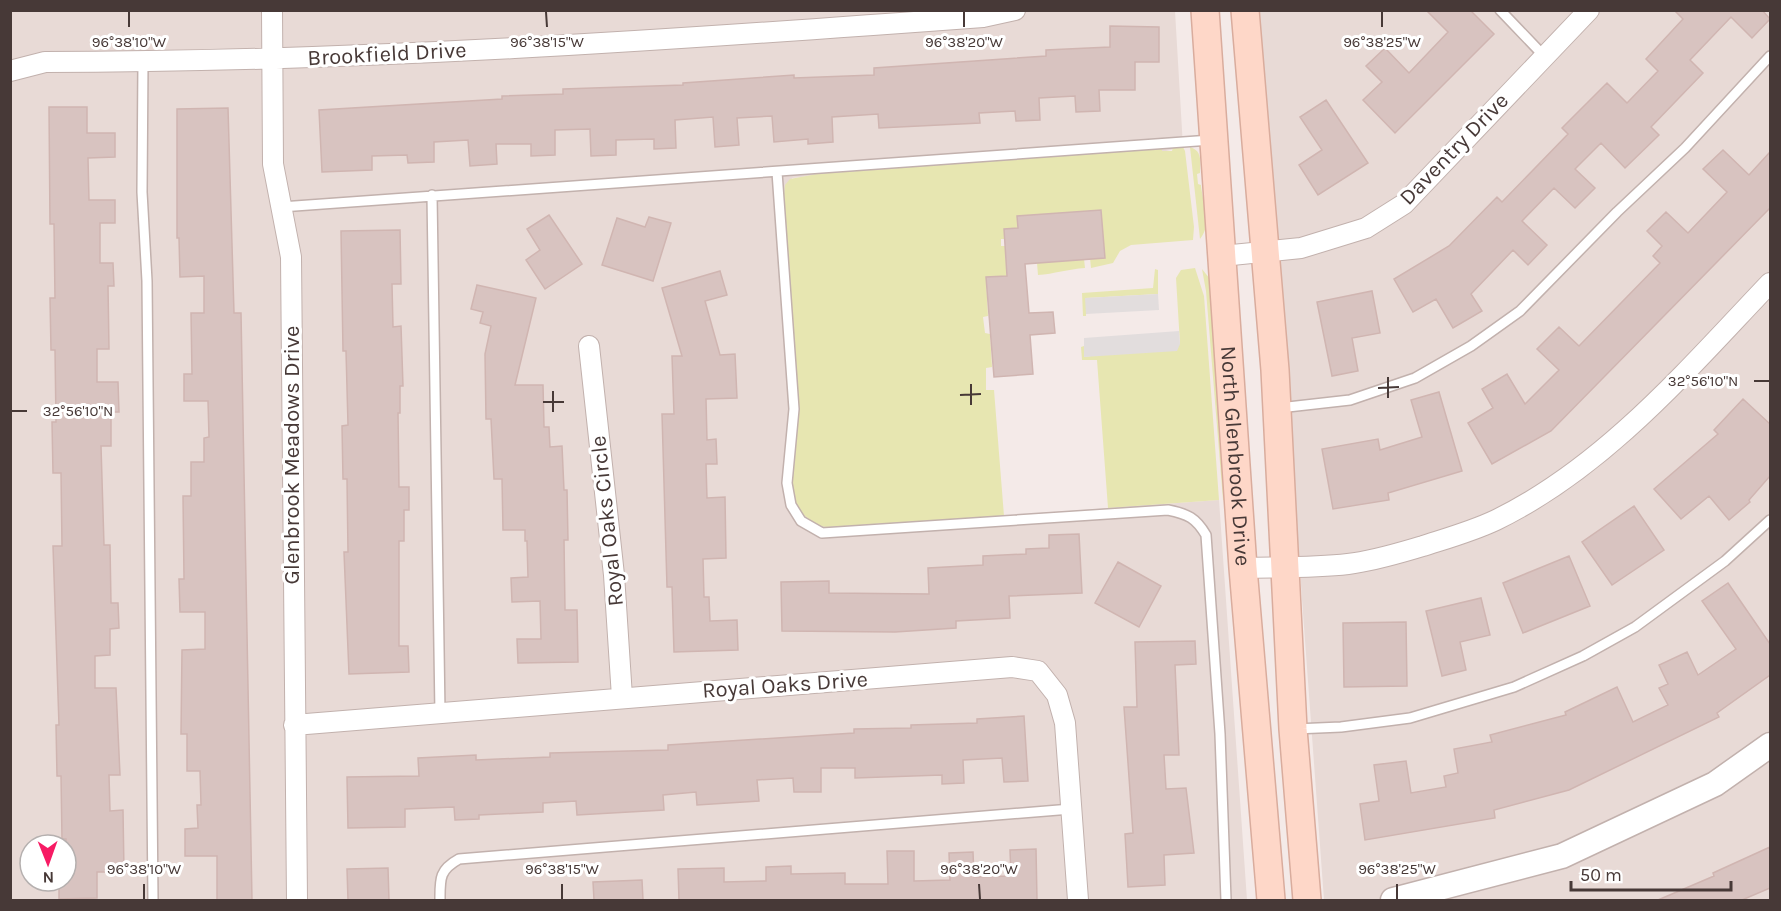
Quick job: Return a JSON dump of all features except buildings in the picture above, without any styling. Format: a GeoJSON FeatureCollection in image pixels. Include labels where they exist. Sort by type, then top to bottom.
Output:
{"type":"FeatureCollection","features":[{"type":"Feature","properties":{"kind":"main road","name":"North Glenbrook Drive"},"geometry":{"type":"LineString","coordinates":[[1205,10],[1270,900]]}},
{"type":"Feature","properties":{"kind":"main road","name":"North Glenbrook Drive"},"geometry":{"type":"LineString","coordinates":[[1245,10],[1277,408],[1283,567],[1307,900]]}},
{"type":"Feature","properties":{"kind":"street","name":"Glenbrook Meadows Drive"},"geometry":{"type":"LineString","coordinates":[[272,10],[273,164],[291,257],[297,900]]}},
{"type":"Feature","properties":{"kind":"street","name":"Brookfield Drive"},"geometry":{"type":"LineString","coordinates":[[10,71],[45,62],[273,60],[653,42],[983,17],[1014,10]]}},
{"type":"Feature","properties":{"kind":"street","name":"Daventry Drive"},"geometry":{"type":"LineString","coordinates":[[1222,256],[1301,248],[1366,228],[1404,204],[1589,10]]}},
{"type":"Feature","properties":{"kind":"street"},"geometry":{"type":"LineString","coordinates":[[1244,568],[1348,564],[1390,556],[1477,528],[1533,499],[1613,441],[1667,391],[1770,283]]}},
{"type":"Feature","properties":{"kind":"street","name":"Royal Oaks Circle"},"geometry":{"type":"LineString","coordinates":[[589,346],[614,575],[622,697]]}},
{"type":"Feature","properties":{"kind":"street","name":"Royal Oaks Drive"},"geometry":{"type":"LineString","coordinates":[[294,725],[1012,667],[1038,671],[1057,695],[1065,723],[1078,900]]}},
{"type":"Feature","properties":{"kind":"street"},"geometry":{"type":"LineString","coordinates":[[1393,900],[1562,856],[1715,784],[1770,745]]}},
{"type":"Feature","properties":{"kind":"lane"},"geometry":{"type":"LineString","coordinates":[[1500,10],[1544,56]]}},
{"type":"Feature","properties":{"kind":"lane"},"geometry":{"type":"LineString","coordinates":[[1277,408],[1350,400],[1415,378],[1471,346],[1520,310],[1617,212],[1685,148],[1770,56]]}},
{"type":"Feature","properties":{"kind":"lane"},"geometry":{"type":"LineString","coordinates":[[143,62],[142,192],[147,281],[153,900]]}},
{"type":"Feature","properties":{"kind":"lane"},"geometry":{"type":"LineString","coordinates":[[281,207],[1214,140]]}},
{"type":"Feature","properties":{"kind":"lane"},"geometry":{"type":"LineString","coordinates":[[777,172],[794,410],[787,483],[791,505],[801,521],[822,533],[1168,510],[1186,513],[1197,519],[1206,534],[1219,723],[1226,900]]}},
{"type":"Feature","properties":{"kind":"lane"},"geometry":{"type":"LineString","coordinates":[[432,195],[440,713]]}},
{"type":"Feature","properties":{"kind":"lane"},"geometry":{"type":"LineString","coordinates":[[1293,729],[1341,727],[1410,718],[1514,687],[1583,656],[1635,627],[1725,561],[1770,520]]}},
{"type":"Feature","properties":{"kind":"lane"},"geometry":{"type":"LineString","coordinates":[[440,900],[440,881],[445,867],[459,859],[1071,808]]}},
{"type":"Feature","properties":{"kind":"shaded area"},"geometry":{"type":"Polygon","coordinates":[[[10,11],[1175,11],[1183,147],[1166,151],[1123,151],[843,172],[792,178],[783,204],[798,409],[792,491],[798,508],[812,522],[877,525],[1219,500],[1247,900],[11,900],[10,11]]]}},
{"type":"Feature","properties":{"kind":"shaded area"},"geometry":{"type":"Polygon","coordinates":[[[1259,11],[1770,11],[1770,900],[1324,900],[1259,11]]]}},
{"type":"Feature","properties":{"kind":"shaded area"},"geometry":{"type":"Polygon","coordinates":[[[1158,294],[1159,310],[1086,314],[1085,298],[1158,294]]]}},
{"type":"Feature","properties":{"kind":"shaded area"},"geometry":{"type":"Polygon","coordinates":[[[1179,331],[1180,344],[1177,351],[1084,357],[1084,338],[1179,331]]]}},
{"type":"Feature","properties":{"kind":"green space"},"geometry":{"type":"Polygon","coordinates":[[[1173,147],[1183,147],[1185,151],[1194,227],[1193,240],[1131,245],[1120,251],[1113,263],[1091,268],[1090,258],[1101,210],[1017,216],[1018,228],[1004,229],[1001,246],[1005,246],[1007,276],[986,277],[988,316],[983,317],[985,333],[990,334],[992,367],[986,368],[986,390],[994,390],[1004,516],[826,527],[817,525],[801,513],[795,502],[791,481],[798,409],[783,204],[785,185],[790,179],[817,174],[1162,148],[1162,151],[1172,151],[1173,147]]]}},
{"type":"Feature","properties":{"kind":"green space"},"geometry":{"type":"Polygon","coordinates":[[[1190,147],[1197,151],[1200,157],[1198,184],[1201,185],[1206,212],[1206,226],[1200,239],[1190,147]]]}},
{"type":"Feature","properties":{"kind":"green space"},"geometry":{"type":"Polygon","coordinates":[[[1084,259],[1085,268],[1038,275],[1037,263],[1084,259]]]}},
{"type":"Feature","properties":{"kind":"green space"},"geometry":{"type":"Polygon","coordinates":[[[1195,268],[1204,296],[1219,500],[1108,508],[1097,360],[1082,360],[1081,347],[1084,346],[1084,357],[1180,344],[1176,278],[1181,270],[1195,268]]]}},
{"type":"Feature","properties":{"kind":"green space"},"geometry":{"type":"Polygon","coordinates":[[[1155,269],[1158,270],[1158,294],[1086,298],[1086,316],[1083,316],[1082,293],[1153,288],[1155,269]]]}},
{"type":"Feature","properties":{"kind":"green space"},"geometry":{"type":"Polygon","coordinates":[[[1202,269],[1210,279],[1228,501],[1223,500],[1206,291],[1202,269]]]}}]}
